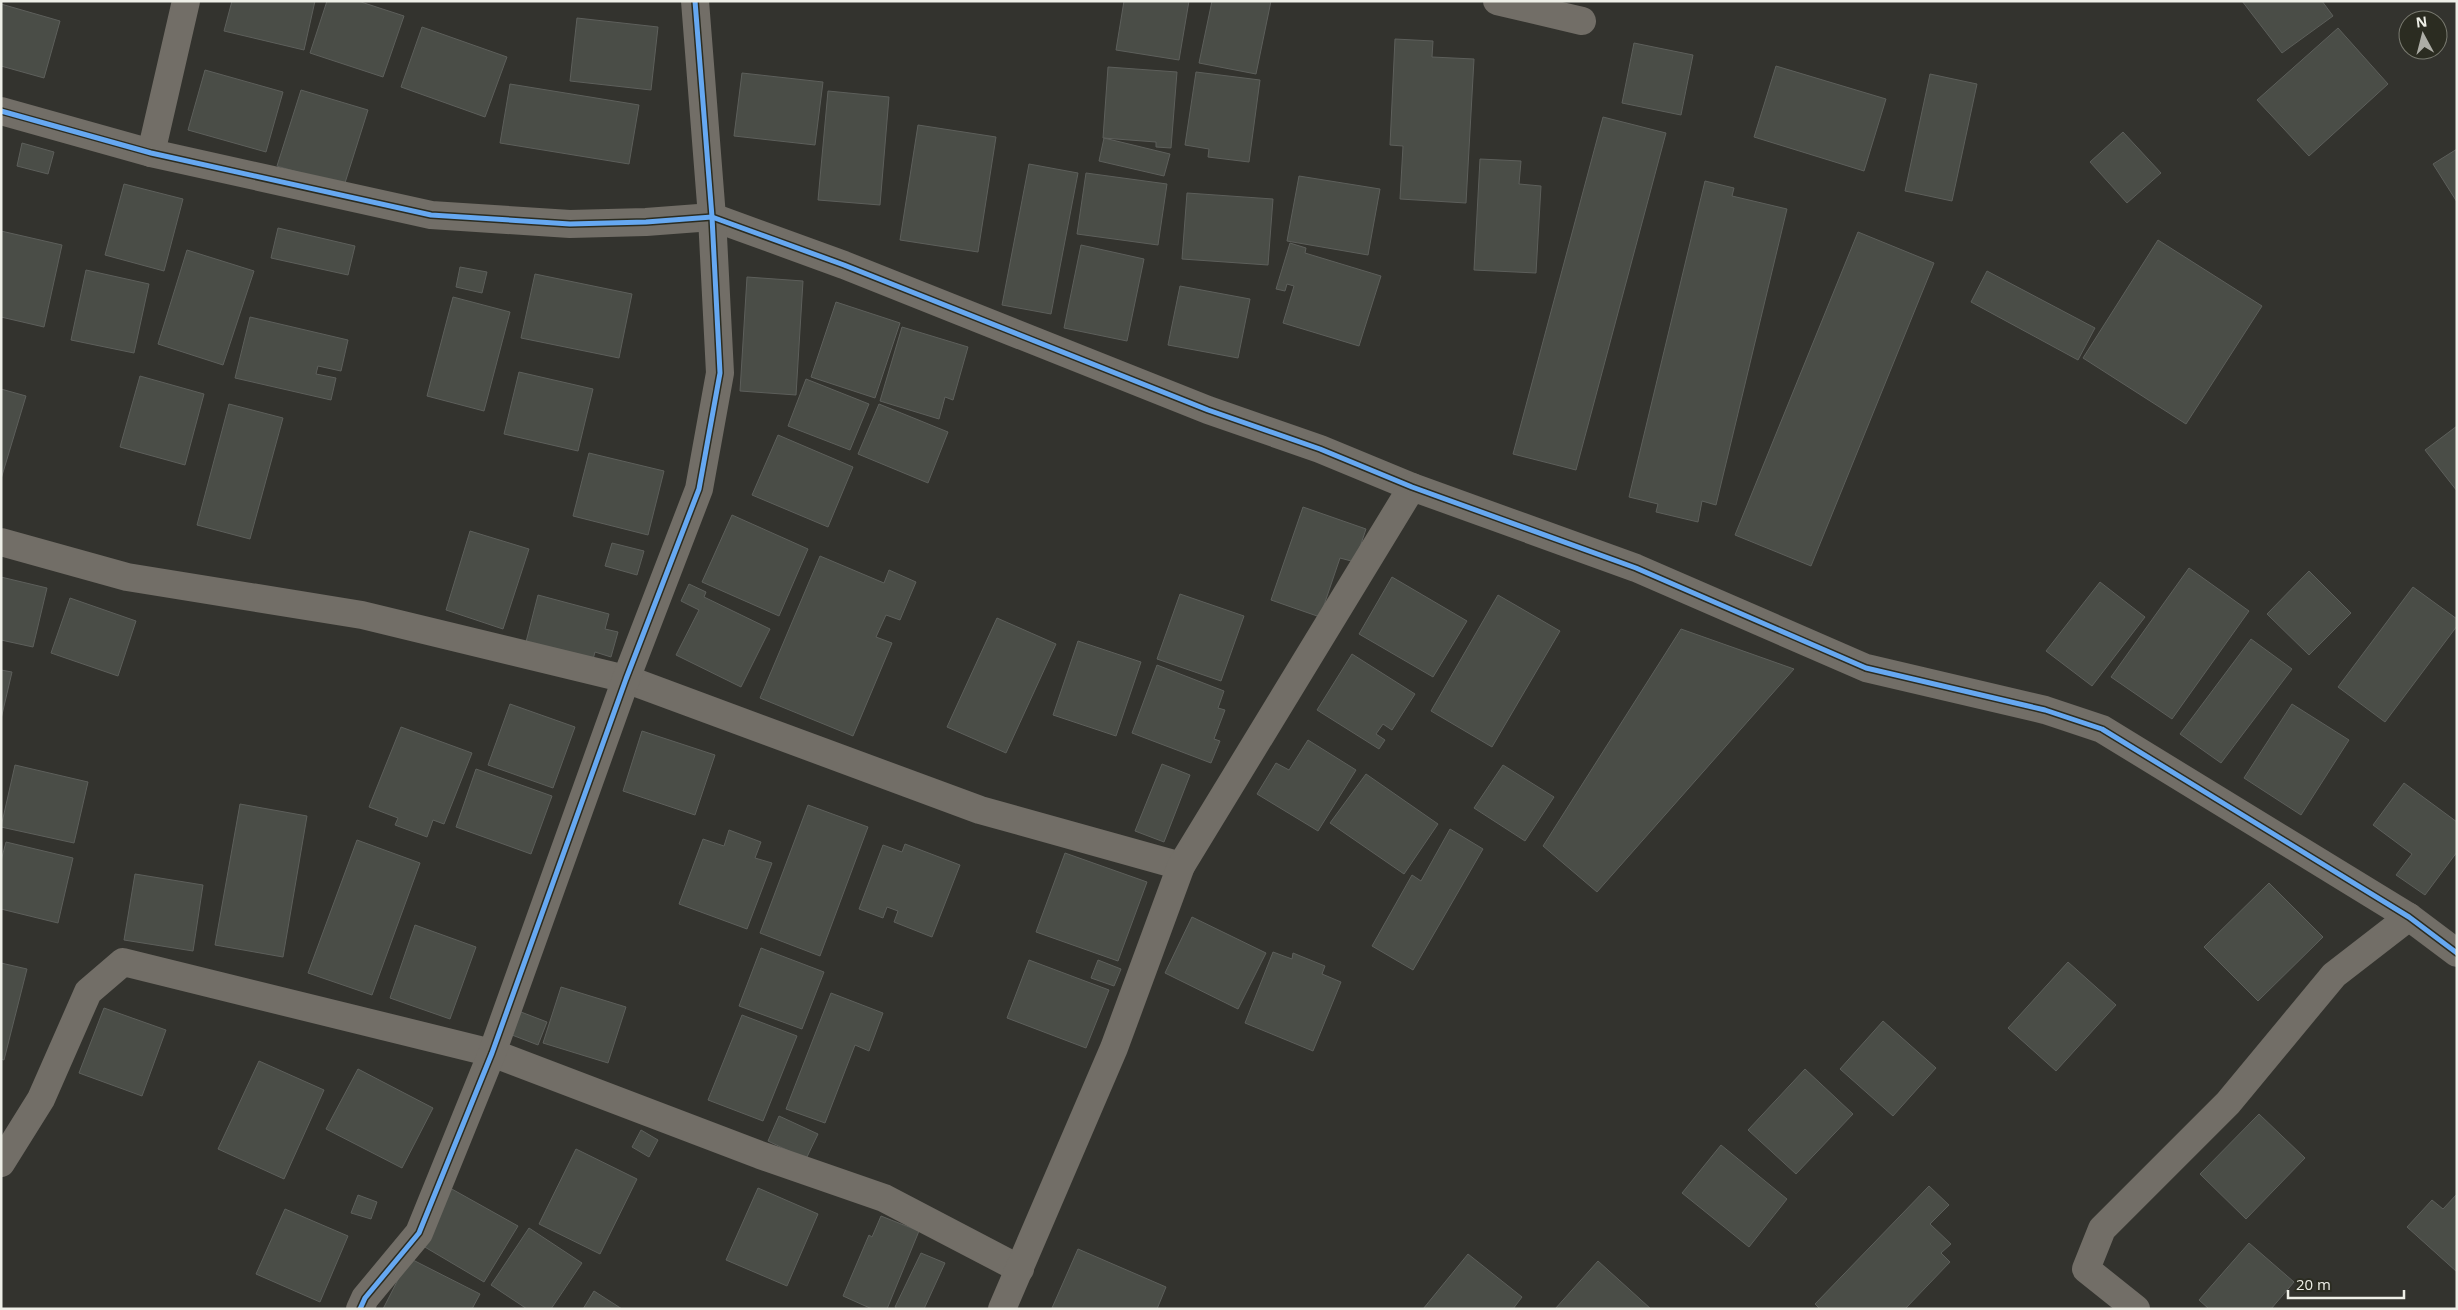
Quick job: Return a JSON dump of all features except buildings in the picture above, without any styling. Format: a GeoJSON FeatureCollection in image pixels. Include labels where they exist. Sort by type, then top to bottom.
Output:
{"type":"FeatureCollection","features":[{"type":"Feature","properties":{"kind":"street"},"geometry":{"type":"LineString","coordinates":[[151,153],[186,1]]}},
{"type":"Feature","properties":{"kind":"street"},"geometry":{"type":"LineString","coordinates":[[360,1309],[365,1298],[419,1233],[492,1053],[626,679],[699,489],[720,373],[712,217],[695,1]]}},
{"type":"Feature","properties":{"kind":"street"},"geometry":{"type":"LineString","coordinates":[[1497,1],[1582,22]]}},
{"type":"Feature","properties":{"kind":"street"},"geometry":{"type":"LineString","coordinates":[[1,112],[151,153],[431,214],[570,224],[646,222],[712,217],[844,265],[1208,410],[1320,449],[1412,487],[1636,568],[1866,668],[2045,710],[2102,729],[2409,917],[2457,953]]}},
{"type":"Feature","properties":{"kind":"street"},"geometry":{"type":"LineString","coordinates":[[1002,1309],[1114,1048],[1181,866],[1412,487]]}},
{"type":"Feature","properties":{"kind":"street"},"geometry":{"type":"LineString","coordinates":[[1,542],[127,577],[362,615],[626,679],[980,810],[1181,866]]}},
{"type":"Feature","properties":{"kind":"street"},"geometry":{"type":"LineString","coordinates":[[2136,1309],[2086,1269],[2102,1228],[2228,1103],[2334,975],[2409,917]]}},
{"type":"Feature","properties":{"kind":"street"},"geometry":{"type":"LineString","coordinates":[[1,1163],[41,1099],[88,992],[123,962],[492,1053],[760,1155],[884,1198],[1020,1269]]}},
{"type":"Feature","properties":{"kind":"cycle path"},"geometry":{"type":"LineString","coordinates":[[360,1309],[365,1298],[419,1233],[492,1053],[626,679],[699,489],[720,373],[712,217],[695,1]]}},
{"type":"Feature","properties":{"kind":"cycle path"},"geometry":{"type":"LineString","coordinates":[[1,111],[151,153],[431,215],[570,224],[646,222],[712,217],[844,265],[1208,410],[1320,449],[1412,487],[1636,568],[1866,668],[2045,710],[2102,729],[2409,917],[2457,953]]}}]}
